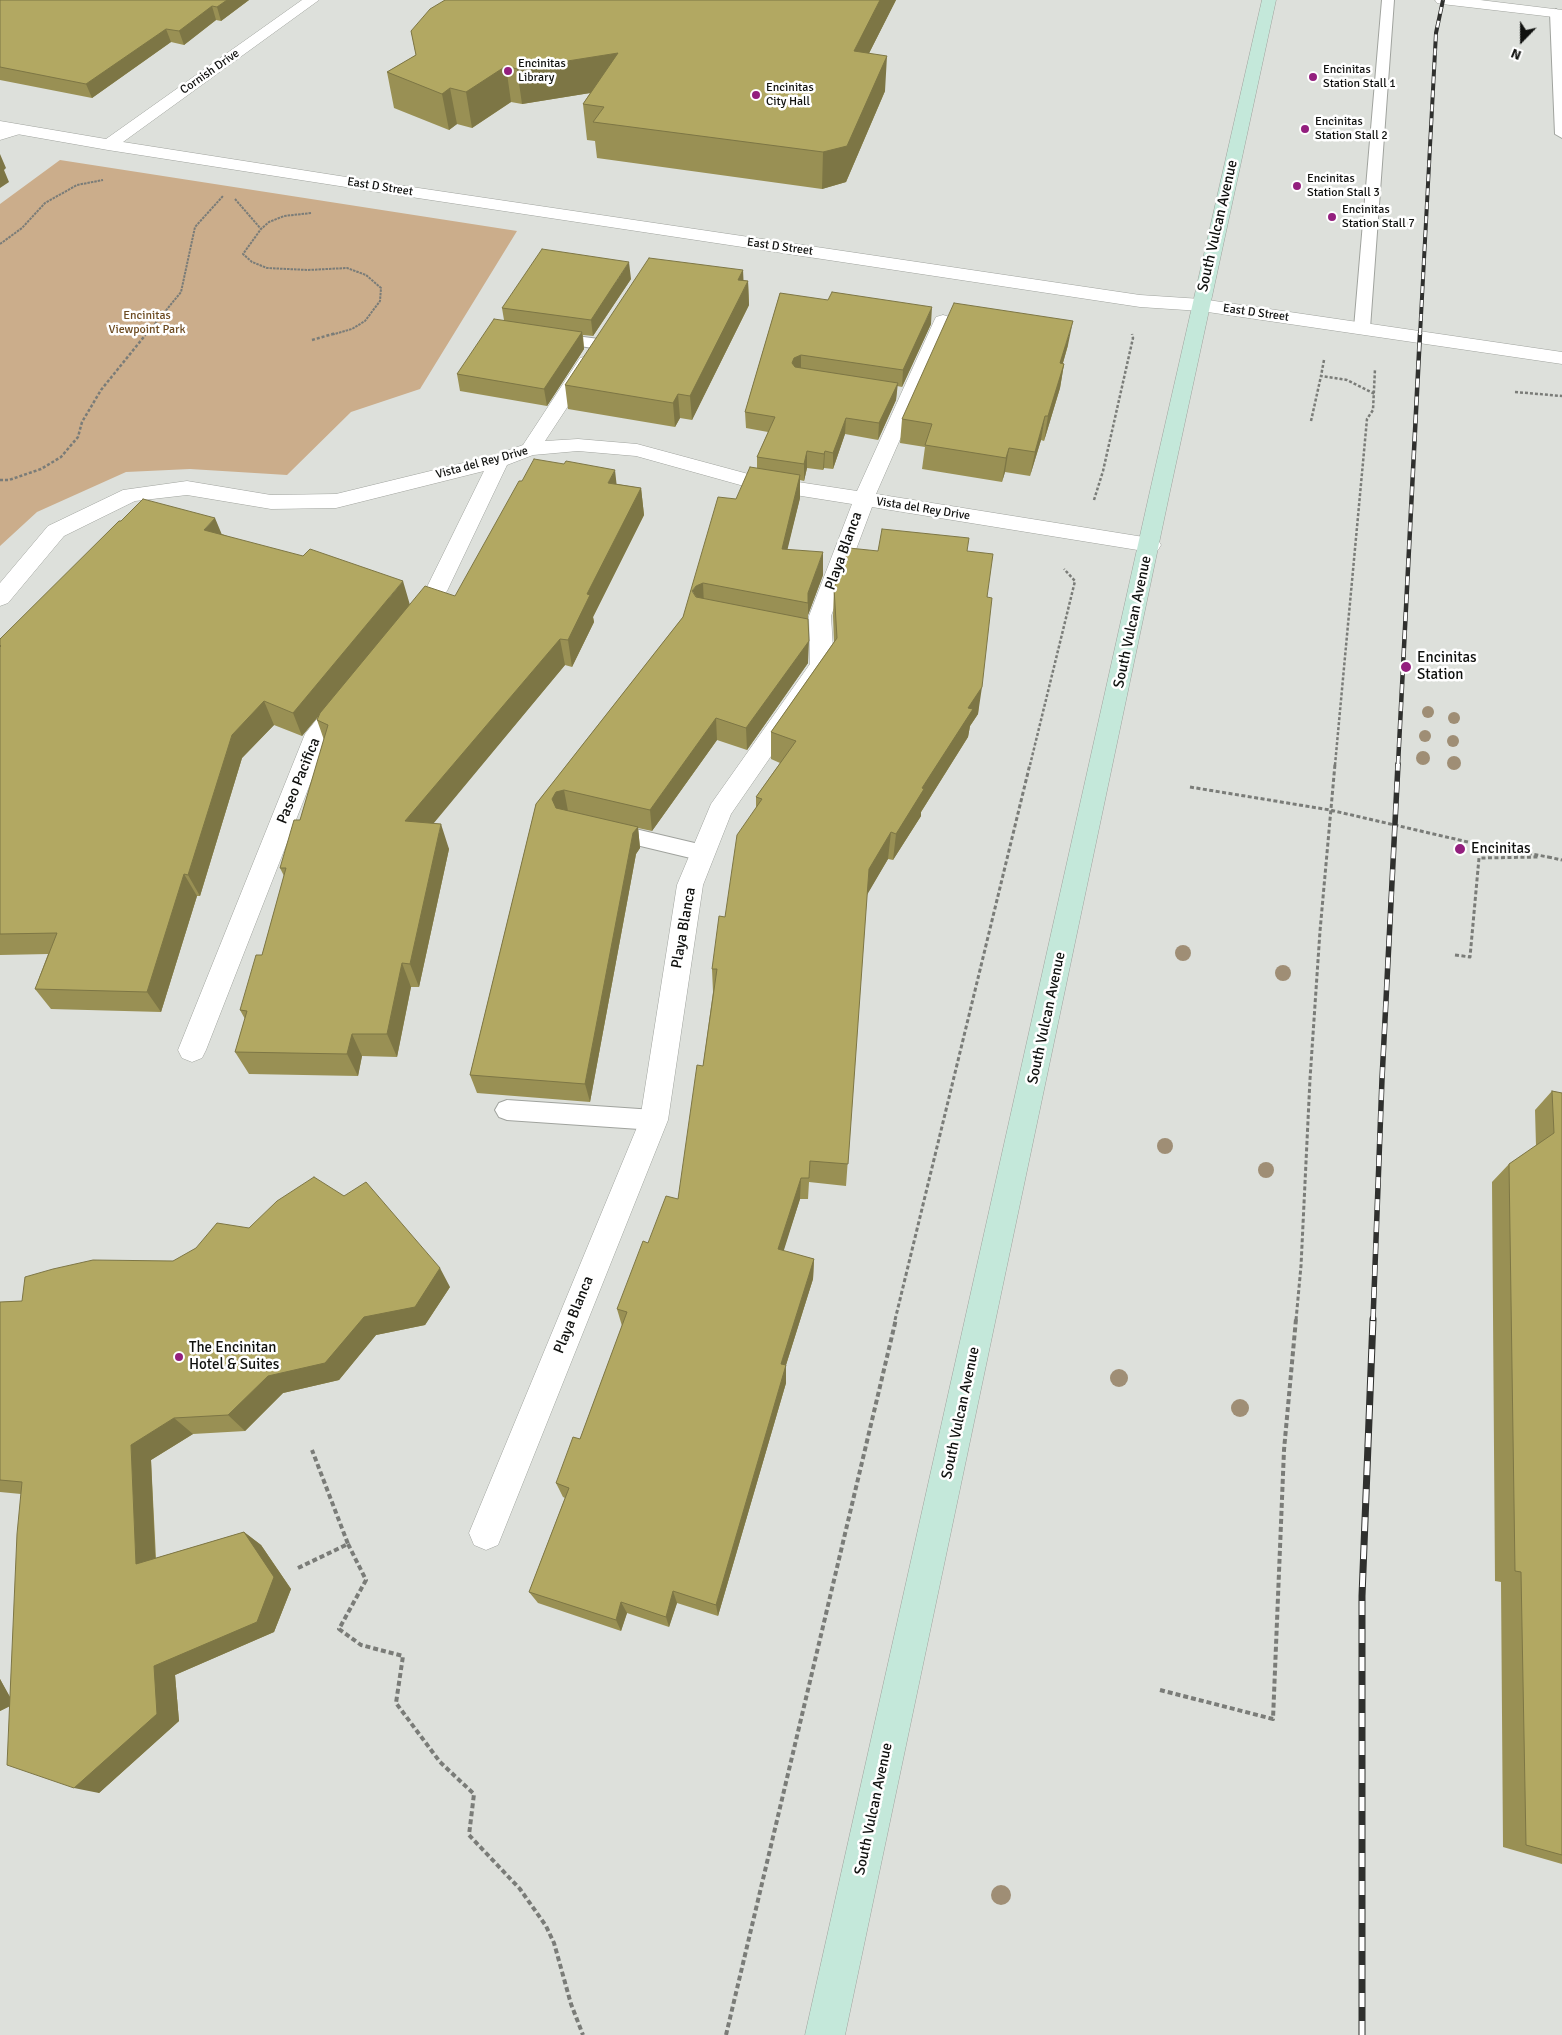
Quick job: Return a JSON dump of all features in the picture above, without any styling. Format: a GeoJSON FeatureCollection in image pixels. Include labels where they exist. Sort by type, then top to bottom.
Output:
{"type":"FeatureCollection","features":[{"type":"Feature","properties":{"kind":"main road","name":"South Vulcan Avenue"},"geometry":{"type":"LineString","coordinates":[[825,2035],[1269,0]]}},
{"type":"Feature","properties":{"kind":"street","name":"Cornish Drive"},"geometry":{"type":"LineString","coordinates":[[108,145],[312,0]]}},
{"type":"Feature","properties":{"kind":"street"},"geometry":{"type":"LineString","coordinates":[[1442,0],[1559,13]]}},
{"type":"Feature","properties":{"kind":"street","name":"East D Street"},"geometry":{"type":"LineString","coordinates":[[0,126],[249,167],[1140,301],[1201,305],[1562,358]]}},
{"type":"Feature","properties":{"kind":"street"},"geometry":{"type":"LineString","coordinates":[[0,135],[17,130]]}},
{"type":"Feature","properties":{"kind":"street","name":"Playa Blanca"},"geometry":{"type":"LineString","coordinates":[[486,1533],[654,1120],[690,885],[720,812],[822,665],[811,634],[820,616],[864,499],[900,394],[943,321]]}},
{"type":"Feature","properties":{"kind":"street"},"geometry":{"type":"LineString","coordinates":[[530,449],[604,336]]}},
{"type":"Feature","properties":{"kind":"street","name":"Vista del Rey Drive"},"geometry":{"type":"LineString","coordinates":[[0,598],[56,531],[130,495],[187,488],[271,502],[336,501],[498,460],[530,449],[578,445],[637,450],[751,481],[1150,545]]}},
{"type":"Feature","properties":{"kind":"street"},"geometry":{"type":"LineString","coordinates":[[398,636],[436,590],[487,488],[498,460]]}},
{"type":"Feature","properties":{"kind":"street","name":"Paseo Pacifica"},"geometry":{"type":"LineString","coordinates":[[192,1050],[317,734],[361,681]]}},
{"type":"Feature","properties":{"kind":"lane"},"geometry":{"type":"LineString","coordinates":[[1362,328],[1388,0]]}},
{"type":"Feature","properties":{"kind":"lane"},"geometry":{"type":"LineString","coordinates":[[1559,13],[1562,134]]}},
{"type":"Feature","properties":{"kind":"lane"},"geometry":{"type":"LineString","coordinates":[[534,335],[604,336]]}},
{"type":"Feature","properties":{"kind":"lane"},"geometry":{"type":"LineString","coordinates":[[588,826],[703,853]]}},
{"type":"Feature","properties":{"kind":"lane"},"geometry":{"type":"LineString","coordinates":[[507,1110],[654,1120]]}},
{"type":"Feature","properties":{"kind":"path"},"geometry":{"type":"LineString","coordinates":[[0,480],[9,480],[41,469],[61,457],[78,438],[82,422],[101,390],[181,292],[195,227],[249,167]]}},
{"type":"Feature","properties":{"kind":"path"},"geometry":{"type":"LineString","coordinates":[[228,191],[261,228]]}},
{"type":"Feature","properties":{"kind":"path"},"geometry":{"type":"LineString","coordinates":[[312,340],[352,329],[365,321],[380,301],[382,288],[366,275],[346,268],[287,270],[267,268],[252,262],[243,254],[261,228],[270,222],[284,216],[314,212]]}},
{"type":"Feature","properties":{"kind":"path"},"geometry":{"type":"LineString","coordinates":[[1065,569],[1076,563],[1086,517],[1078,509],[1093,503],[1096,495],[1133,338],[1131,331]]}},
{"type":"Feature","properties":{"kind":"path"},"geometry":{"type":"LineString","coordinates":[[1312,421],[1324,360]]}},
{"type":"Feature","properties":{"kind":"path"},"geometry":{"type":"LineString","coordinates":[[1160,1690],[1272,1719],[1284,1450],[1301,1266],[1310,1079],[1330,810],[1367,419],[1374,410],[1375,369]]}},
{"type":"Feature","properties":{"kind":"path"},"geometry":{"type":"LineString","coordinates":[[1321,376],[1347,380],[1374,394]]}},
{"type":"Feature","properties":{"kind":"path"},"geometry":{"type":"LineString","coordinates":[[1515,392],[1562,396]]}},
{"type":"Feature","properties":{"kind":"path"},"geometry":{"type":"LineString","coordinates":[[726,2035],[961,1046],[1075,581],[1060,564]]}},
{"type":"Feature","properties":{"kind":"path"},"geometry":{"type":"LineString","coordinates":[[1190,787],[1330,810],[1468,842],[1562,860]]}},
{"type":"Feature","properties":{"kind":"path"},"geometry":{"type":"LineString","coordinates":[[1455,955],[1470,957],[1478,858],[1548,857]]}},
{"type":"Feature","properties":{"kind":"path"},"geometry":{"type":"LineString","coordinates":[[312,1450],[348,1544],[366,1580],[339,1629],[361,1645],[403,1656],[396,1703],[440,1762],[474,1794],[469,1835],[520,1889],[546,1926],[554,1943],[571,2004],[583,2035]]}},
{"type":"Feature","properties":{"kind":"path"},"geometry":{"type":"LineString","coordinates":[[298,1568],[348,1544]]}},
{"type":"Feature","properties":{"kind":"green space","name":"Encinitas Viewpoint Park"},"geometry":{"type":"Polygon","coordinates":[[[60,160],[517,231],[420,389],[351,412],[287,475],[190,469],[126,472],[37,512],[0,546],[0,204],[60,160]]]}},
{"type":"Feature","properties":{"kind":"building"},"geometry":{"type":"Polygon","coordinates":[[[0,0],[227,0],[217,7],[212,6],[179,31],[166,29],[86,84],[0,67],[0,0]]]}},
{"type":"Feature","properties":{"kind":"building"},"geometry":{"type":"Polygon","coordinates":[[[445,0],[880,0],[854,51],[887,56],[847,146],[823,152],[593,122],[604,107],[583,104],[618,53],[517,69],[506,66],[466,92],[450,88],[442,94],[387,72],[416,55],[411,31],[430,9],[445,0]]]}},
{"type":"Feature","properties":{"kind":"building"},"geometry":{"type":"Polygon","coordinates":[[[542,249],[629,262],[591,320],[502,308],[542,249]]]}},
{"type":"Feature","properties":{"kind":"building"},"geometry":{"type":"Polygon","coordinates":[[[649,258],[743,270],[738,280],[748,281],[690,396],[678,394],[673,403],[565,385],[649,258]]]}},
{"type":"Feature","properties":{"kind":"building"},"geometry":{"type":"Polygon","coordinates":[[[832,292],[932,307],[903,370],[801,355],[794,358],[792,363],[795,367],[898,383],[879,423],[846,418],[833,453],[825,451],[824,454],[807,451],[804,464],[757,457],[775,417],[745,412],[780,293],[828,300],[832,292]]]}},
{"type":"Feature","properties":{"kind":"building"},"geometry":{"type":"Polygon","coordinates":[[[954,303],[1073,321],[1060,363],[1064,364],[1048,416],[1045,416],[1035,452],[1009,448],[1006,458],[925,445],[932,424],[902,419],[954,303]]]}},
{"type":"Feature","properties":{"kind":"building"},"geometry":{"type":"Polygon","coordinates":[[[494,319],[582,332],[544,389],[457,374],[494,319]]]}},
{"type":"Feature","properties":{"kind":"building"},"geometry":{"type":"Polygon","coordinates":[[[534,459],[564,464],[566,461],[615,470],[608,483],[641,488],[587,594],[590,595],[568,640],[560,639],[405,821],[441,824],[410,964],[402,963],[387,1034],[352,1034],[347,1054],[235,1052],[247,1011],[240,1010],[256,955],[262,955],[286,868],[280,868],[294,820],[300,820],[328,725],[317,720],[320,713],[425,586],[455,596],[519,481],[522,481],[534,459]]]}},
{"type":"Feature","properties":{"kind":"building"},"geometry":{"type":"Polygon","coordinates":[[[750,467],[800,475],[782,549],[823,552],[808,593],[808,603],[703,583],[696,586],[692,591],[696,597],[808,619],[809,641],[746,728],[716,718],[650,810],[564,790],[556,792],[552,799],[556,808],[638,827],[633,833],[585,1084],[470,1075],[536,804],[683,617],[718,497],[736,499],[750,467]]]}},
{"type":"Feature","properties":{"kind":"building"},"geometry":{"type":"Polygon","coordinates":[[[143,499],[215,518],[204,530],[303,556],[310,549],[403,581],[293,713],[264,701],[232,735],[188,875],[184,874],[147,992],[35,989],[57,933],[0,934],[0,639],[143,499]]]}},
{"type":"Feature","properties":{"kind":"building"},"geometry":{"type":"Polygon","coordinates":[[[882,529],[969,538],[967,551],[993,554],[987,597],[992,598],[982,687],[968,708],[973,709],[922,788],[924,789],[896,834],[891,832],[869,869],[848,1164],[810,1161],[809,1178],[801,1178],[778,1249],[814,1259],[781,1364],[786,1365],[716,1605],[673,1591],[666,1617],[621,1602],[616,1620],[529,1592],[569,1488],[556,1483],[573,1437],[580,1439],[627,1312],[617,1309],[643,1241],[648,1243],[666,1196],[678,1199],[697,1065],[703,1066],[717,969],[712,969],[719,916],[725,917],[737,835],[762,799],[756,797],[796,741],[771,732],[837,638],[834,588],[849,548],[878,551],[882,529]]]}},
{"type":"Feature","properties":{"kind":"building"},"geometry":{"type":"Polygon","coordinates":[[[1552,1091],[1562,1093],[1562,1855],[1526,1845],[1521,1572],[1515,1571],[1509,1164],[1554,1133],[1552,1091]]]}},
{"type":"Feature","properties":{"kind":"building"},"geometry":{"type":"Polygon","coordinates":[[[314,1177],[344,1196],[366,1182],[440,1268],[415,1307],[364,1317],[325,1363],[268,1376],[228,1415],[174,1418],[131,1445],[136,1564],[244,1532],[274,1577],[257,1622],[154,1666],[157,1714],[74,1788],[7,1765],[17,1534],[22,1482],[0,1480],[0,1302],[22,1301],[25,1277],[53,1269],[93,1260],[173,1261],[196,1248],[217,1223],[249,1228],[277,1201],[314,1177]]]}},
{"type":"Feature","properties":{"kind":"railway"},"geometry":{"type":"LineString","coordinates":[[1420,335],[1436,33],[1443,0]]}},
{"type":"Feature","properties":{"kind":"railway"},"geometry":{"type":"LineString","coordinates":[[1398,765],[1420,333]]}},
{"type":"Feature","properties":{"kind":"railway"},"geometry":{"type":"LineString","coordinates":[[1373,1320],[1382,1079],[1398,764]]}},
{"type":"Feature","properties":{"kind":"railway"},"geometry":{"type":"LineString","coordinates":[[1362,2035],[1362,1596],[1373,1319]]}},
{"type":"Feature","properties":{"kind":"place","name":"Encinitas Library"},"geometry":{"type":"Point","coordinates":[508,71]}},
{"type":"Feature","properties":{"kind":"place","name":"Encinitas Station Stall 1"},"geometry":{"type":"Point","coordinates":[1313,77]}},
{"type":"Feature","properties":{"kind":"place","name":"Encinitas City Hall"},"geometry":{"type":"Point","coordinates":[756,95]}},
{"type":"Feature","properties":{"kind":"place","name":"Encinitas Station Stall 2"},"geometry":{"type":"Point","coordinates":[1305,129]}},
{"type":"Feature","properties":{"kind":"place","name":"Encinitas Station Stall 3"},"geometry":{"type":"Point","coordinates":[1297,186]}},
{"type":"Feature","properties":{"kind":"place","name":"Encinitas Station Stall 7"},"geometry":{"type":"Point","coordinates":[1332,217]}},
{"type":"Feature","properties":{"kind":"place","name":"Encinitas Station"},"geometry":{"type":"Point","coordinates":[1406,667]}},
{"type":"Feature","properties":{"kind":"place","name":"Encinitas"},"geometry":{"type":"Point","coordinates":[1460,849]}},
{"type":"Feature","properties":{"kind":"place","name":"The Encinitan Hotel & Suites"},"geometry":{"type":"Point","coordinates":[179,1357]}}]}
